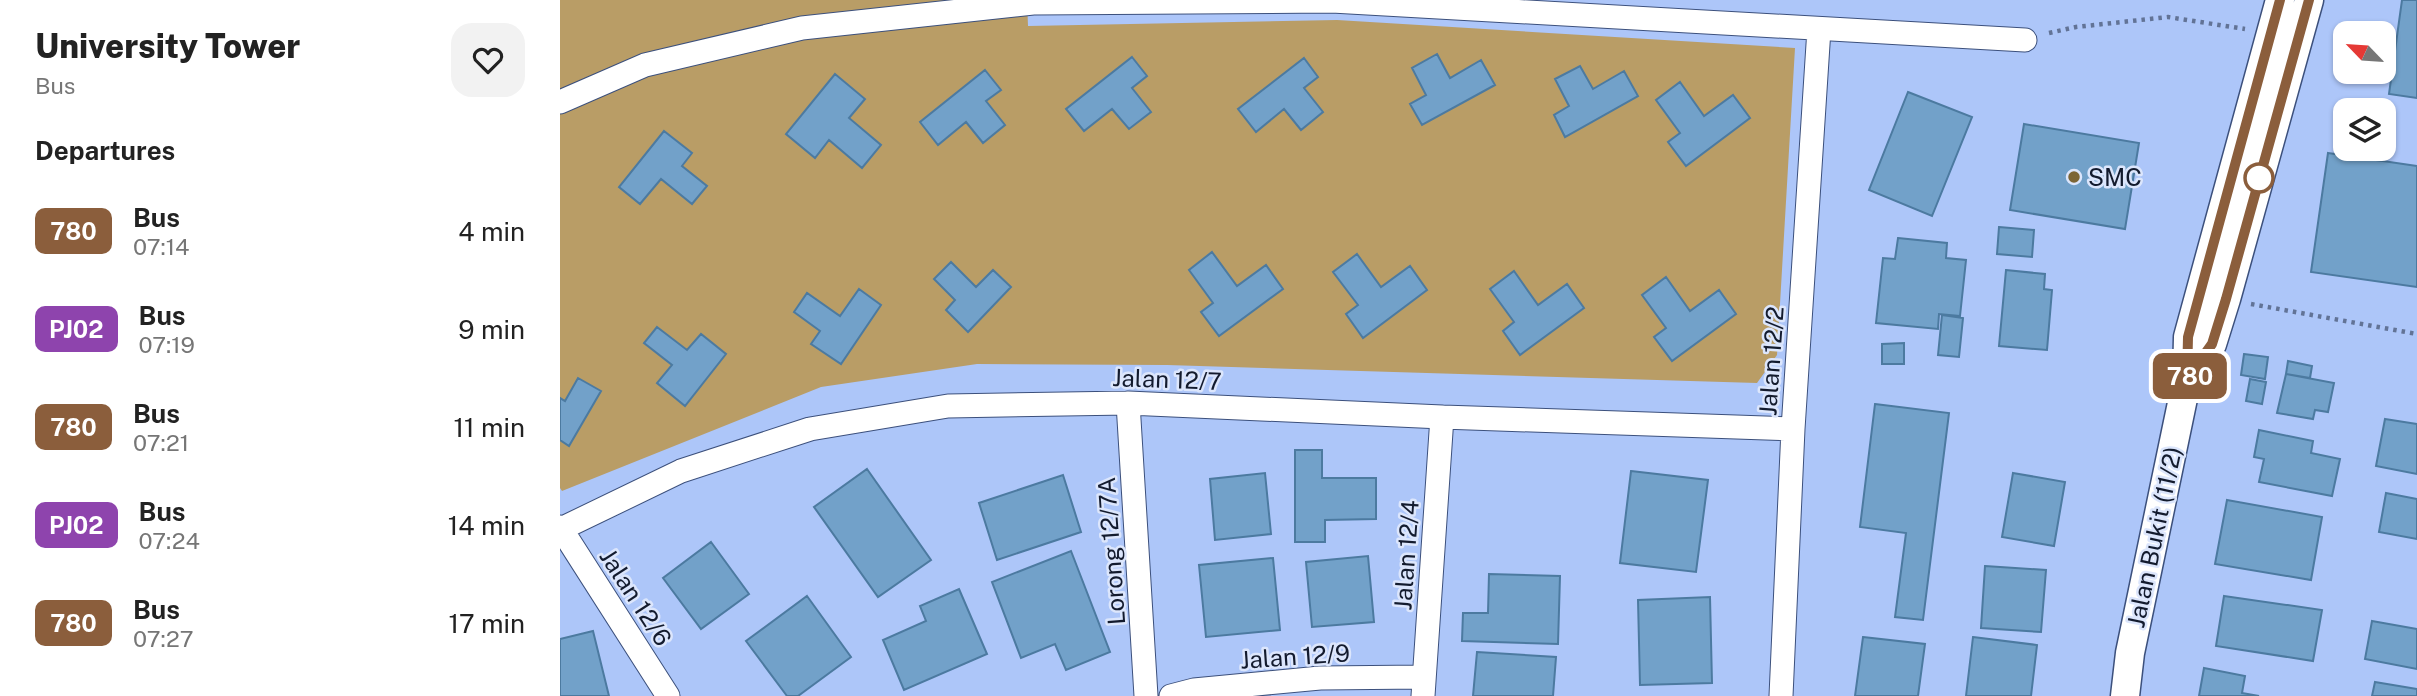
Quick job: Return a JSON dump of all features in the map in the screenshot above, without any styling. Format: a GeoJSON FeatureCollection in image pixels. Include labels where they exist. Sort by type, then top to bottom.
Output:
{"type":"FeatureCollection","features":[{"type":"Feature","properties":{"kind":"street","name":"Jalan Bukit (11/2)"},"geometry":{"type":"LineString","coordinates":[[2125,696],[2130,653],[2187,379],[2188,337],[2280,0]]}},
{"type":"Feature","properties":{"kind":"street","name":"Jalan Bukit (11/2)"},"geometry":{"type":"LineString","coordinates":[[2187,379],[2212,344],[2309,0]]}},
{"type":"Feature","properties":{"kind":"street"},"geometry":{"type":"LineString","coordinates":[[560,102],[645,65],[802,28],[1033,3],[1332,1],[2025,40]]}},
{"type":"Feature","properties":{"kind":"street","name":"Jalan 12/2"},"geometry":{"type":"LineString","coordinates":[[1781,696],[1793,429],[1819,29]]}},
{"type":"Feature","properties":{"kind":"street","name":"Jalan 12/7"},"geometry":{"type":"LineString","coordinates":[[561,528],[681,471],[810,429],[948,406],[1128,403],[1793,429]]}},
{"type":"Feature","properties":{"kind":"street","name":"Lorong 12/7A"},"geometry":{"type":"LineString","coordinates":[[1128,403],[1146,696]]}},
{"type":"Feature","properties":{"kind":"street","name":"Jalan 12/4"},"geometry":{"type":"LineString","coordinates":[[1423,687],[1442,417]]}},
{"type":"Feature","properties":{"kind":"street","name":"Jalan 12/6"},"geometry":{"type":"LineString","coordinates":[[561,528],[668,696]]}},
{"type":"Feature","properties":{"kind":"street","name":"Jalan 12/9"},"geometry":{"type":"LineString","coordinates":[[1171,696],[1194,690],[1320,678],[1423,687]]}},
{"type":"Feature","properties":{"kind":"path"},"geometry":{"type":"LineString","coordinates":[[2025,40],[2076,27],[2168,17],[2270,34]]}},
{"type":"Feature","properties":{"kind":"path"},"geometry":{"type":"LineString","coordinates":[[2226,299],[2417,334]]}},
{"type":"Feature","properties":{"kind":"shaded area"},"geometry":{"type":"Polygon","coordinates":[[[560,0],[1027,0],[1028,26],[1337,20],[1795,48],[1777,355],[1757,383],[1167,365],[977,364],[821,387],[562,491],[560,0]]]}},
{"type":"Feature","properties":{"kind":"building"},"geometry":{"type":"Polygon","coordinates":[[[2402,0],[2417,0],[2417,98],[2389,94],[2390,84],[2396,84],[2396,43],[2402,0]]]}},
{"type":"Feature","properties":{"kind":"building"},"geometry":{"type":"Polygon","coordinates":[[[1437,54],[1450,78],[1481,60],[1495,85],[1422,125],[1410,104],[1426,95],[1412,68],[1437,54]]]}},
{"type":"Feature","properties":{"kind":"building"},"geometry":{"type":"Polygon","coordinates":[[[1132,57],[1147,76],[1132,88],[1151,112],[1129,129],[1112,109],[1084,131],[1066,109],[1132,57]]]}},
{"type":"Feature","properties":{"kind":"building"},"geometry":{"type":"Polygon","coordinates":[[[1304,58],[1318,77],[1304,88],[1323,112],[1301,130],[1284,109],[1256,132],[1238,109],[1304,58]]]}},
{"type":"Feature","properties":{"kind":"building"},"geometry":{"type":"Polygon","coordinates":[[[1580,66],[1593,89],[1624,71],[1638,96],[1565,137],[1554,115],[1569,106],[1555,79],[1580,66]]]}},
{"type":"Feature","properties":{"kind":"building"},"geometry":{"type":"Polygon","coordinates":[[[985,70],[1001,90],[986,101],[1005,125],[983,143],[966,122],[938,145],[920,122],[985,70]]]}},
{"type":"Feature","properties":{"kind":"building"},"geometry":{"type":"Polygon","coordinates":[[[835,74],[865,99],[849,118],[881,145],[862,168],[829,140],[815,158],[786,134],[835,74]]]}},
{"type":"Feature","properties":{"kind":"building"},"geometry":{"type":"Polygon","coordinates":[[[1680,82],[1704,116],[1733,95],[1750,118],[1686,166],[1668,142],[1680,133],[1656,100],[1680,82]]]}},
{"type":"Feature","properties":{"kind":"building"},"geometry":{"type":"Polygon","coordinates":[[[1908,92],[1972,117],[1932,216],[1869,190],[1908,92]]]}},
{"type":"Feature","properties":{"kind":"building","name":"SMC"},"geometry":{"type":"Polygon","coordinates":[[[2024,124],[2139,143],[2125,229],[2010,210],[2024,124]]]}},
{"type":"Feature","properties":{"kind":"building"},"geometry":{"type":"Polygon","coordinates":[[[664,131],[692,153],[682,166],[707,186],[692,204],[661,179],[640,204],[619,187],[664,131]]]}},
{"type":"Feature","properties":{"kind":"building"},"geometry":{"type":"Polygon","coordinates":[[[2328,153],[2333,154],[2333,161],[2383,161],[2417,166],[2417,287],[2311,272],[2328,153]]]}},
{"type":"Feature","properties":{"kind":"building"},"geometry":{"type":"Polygon","coordinates":[[[1999,227],[2034,230],[2032,257],[1997,254],[1999,227]]]}},
{"type":"Feature","properties":{"kind":"building"},"geometry":{"type":"Polygon","coordinates":[[[1898,238],[1947,243],[1946,258],[1966,260],[1960,316],[1939,314],[1938,329],[1876,323],[1883,258],[1895,259],[1898,238]]]}},
{"type":"Feature","properties":{"kind":"building"},"geometry":{"type":"Polygon","coordinates":[[[1212,252],[1237,286],[1266,265],[1283,289],[1219,336],[1201,312],[1213,303],[1189,270],[1212,252]]]}},
{"type":"Feature","properties":{"kind":"building"},"geometry":{"type":"Polygon","coordinates":[[[1357,254],[1381,287],[1410,266],[1427,290],[1363,338],[1346,314],[1358,305],[1333,272],[1357,254]]]}},
{"type":"Feature","properties":{"kind":"building"},"geometry":{"type":"Polygon","coordinates":[[[951,262],[976,287],[993,270],[1011,287],[968,332],[946,310],[955,300],[934,279],[951,262]]]}},
{"type":"Feature","properties":{"kind":"building"},"geometry":{"type":"Polygon","coordinates":[[[2006,270],[2045,274],[2044,289],[2052,290],[2047,350],[1999,346],[2006,270]]]}},
{"type":"Feature","properties":{"kind":"building"},"geometry":{"type":"Polygon","coordinates":[[[1514,271],[1538,305],[1567,284],[1584,308],[1520,355],[1503,331],[1514,322],[1490,289],[1514,271]]]}},
{"type":"Feature","properties":{"kind":"building"},"geometry":{"type":"Polygon","coordinates":[[[1666,277],[1690,311],[1719,290],[1736,314],[1672,361],[1654,337],[1666,328],[1642,295],[1666,277]]]}},
{"type":"Feature","properties":{"kind":"building"},"geometry":{"type":"Polygon","coordinates":[[[859,289],[881,305],[841,364],[811,344],[820,331],[794,312],[807,293],[840,316],[859,289]]]}},
{"type":"Feature","properties":{"kind":"building"},"geometry":{"type":"Polygon","coordinates":[[[1942,315],[1963,318],[1959,357],[1938,355],[1942,315]]]}},
{"type":"Feature","properties":{"kind":"building"},"geometry":{"type":"Polygon","coordinates":[[[657,327],[687,350],[701,334],[726,354],[685,406],[657,383],[672,365],[644,343],[657,327]]]}},
{"type":"Feature","properties":{"kind":"building"},"geometry":{"type":"Polygon","coordinates":[[[1904,343],[1904,364],[1882,364],[1882,344],[1904,343]]]}},
{"type":"Feature","properties":{"kind":"building"},"geometry":{"type":"Polygon","coordinates":[[[2244,354],[2268,357],[2265,379],[2241,375],[2244,354]]]}},
{"type":"Feature","properties":{"kind":"building"},"geometry":{"type":"Polygon","coordinates":[[[2288,361],[2312,366],[2310,378],[2286,374],[2288,361]]]}},
{"type":"Feature","properties":{"kind":"building"},"geometry":{"type":"Polygon","coordinates":[[[2286,374],[2334,383],[2328,412],[2315,410],[2313,419],[2277,413],[2286,374]]]}},
{"type":"Feature","properties":{"kind":"building"},"geometry":{"type":"Polygon","coordinates":[[[578,378],[601,391],[569,446],[560,440],[560,398],[565,401],[578,378]]]}},
{"type":"Feature","properties":{"kind":"building"},"geometry":{"type":"Polygon","coordinates":[[[2250,379],[2266,382],[2262,404],[2246,401],[2250,379]]]}},
{"type":"Feature","properties":{"kind":"building"},"geometry":{"type":"Polygon","coordinates":[[[1875,404],[1949,413],[1923,620],[1895,617],[1906,533],[1860,527],[1875,404]]]}},
{"type":"Feature","properties":{"kind":"building"},"geometry":{"type":"Polygon","coordinates":[[[2385,419],[2417,424],[2417,474],[2376,466],[2385,419]]]}},
{"type":"Feature","properties":{"kind":"building"},"geometry":{"type":"Polygon","coordinates":[[[2259,430],[2313,441],[2311,453],[2340,459],[2332,496],[2259,482],[2264,459],[2254,457],[2259,430]]]}},
{"type":"Feature","properties":{"kind":"building"},"geometry":{"type":"Polygon","coordinates":[[[1295,450],[1322,450],[1322,478],[1376,478],[1376,519],[1325,520],[1325,542],[1295,542],[1295,450]]]}},
{"type":"Feature","properties":{"kind":"building"},"geometry":{"type":"Polygon","coordinates":[[[867,469],[931,560],[878,597],[814,507],[867,469]]]}},
{"type":"Feature","properties":{"kind":"building"},"geometry":{"type":"Polygon","coordinates":[[[1631,471],[1708,480],[1696,572],[1620,563],[1631,471]]]}},
{"type":"Feature","properties":{"kind":"building"},"geometry":{"type":"Polygon","coordinates":[[[1265,473],[1271,534],[1215,540],[1210,479],[1265,473]]]}},
{"type":"Feature","properties":{"kind":"building"},"geometry":{"type":"Polygon","coordinates":[[[2013,473],[2065,482],[2054,546],[2002,537],[2013,473]]]}},
{"type":"Feature","properties":{"kind":"building"},"geometry":{"type":"Polygon","coordinates":[[[1063,475],[1081,532],[997,560],[979,503],[1063,475]]]}},
{"type":"Feature","properties":{"kind":"building"},"geometry":{"type":"Polygon","coordinates":[[[2386,493],[2417,499],[2417,539],[2379,532],[2386,493]]]}},
{"type":"Feature","properties":{"kind":"building"},"geometry":{"type":"Polygon","coordinates":[[[2227,500],[2322,517],[2311,580],[2215,564],[2227,500]]]}},
{"type":"Feature","properties":{"kind":"building"},"geometry":{"type":"Polygon","coordinates":[[[711,542],[749,594],[701,629],[663,578],[711,542]]]}},
{"type":"Feature","properties":{"kind":"building"},"geometry":{"type":"Polygon","coordinates":[[[1071,551],[1110,652],[1066,670],[1055,644],[1021,658],[992,582],[1071,551]]]}},
{"type":"Feature","properties":{"kind":"building"},"geometry":{"type":"Polygon","coordinates":[[[1368,556],[1374,622],[1312,627],[1306,562],[1368,556]]]}},
{"type":"Feature","properties":{"kind":"building"},"geometry":{"type":"Polygon","coordinates":[[[1273,558],[1280,630],[1206,637],[1199,565],[1273,558]]]}},
{"type":"Feature","properties":{"kind":"building"},"geometry":{"type":"Polygon","coordinates":[[[1985,566],[2046,570],[2041,632],[1981,628],[1985,566]]]}},
{"type":"Feature","properties":{"kind":"building"},"geometry":{"type":"Polygon","coordinates":[[[1489,574],[1560,576],[1558,644],[1462,641],[1463,613],[1488,613],[1489,574]]]}},
{"type":"Feature","properties":{"kind":"building"},"geometry":{"type":"Polygon","coordinates":[[[959,589],[987,654],[904,690],[883,640],[926,621],[920,606],[959,589]]]}},
{"type":"Feature","properties":{"kind":"building"},"geometry":{"type":"Polygon","coordinates":[[[807,596],[851,657],[798,696],[787,696],[746,641],[807,596]]]}},
{"type":"Feature","properties":{"kind":"building"},"geometry":{"type":"Polygon","coordinates":[[[2224,596],[2322,610],[2313,661],[2216,646],[2224,596]]]}},
{"type":"Feature","properties":{"kind":"building"},"geometry":{"type":"Polygon","coordinates":[[[1710,597],[1712,683],[1640,685],[1638,600],[1710,597]]]}},
{"type":"Feature","properties":{"kind":"building"},"geometry":{"type":"Polygon","coordinates":[[[2372,621],[2417,629],[2417,669],[2365,659],[2372,621]]]}},
{"type":"Feature","properties":{"kind":"building"},"geometry":{"type":"Polygon","coordinates":[[[593,631],[609,696],[560,696],[560,639],[593,631]]]}},
{"type":"Feature","properties":{"kind":"building"},"geometry":{"type":"Polygon","coordinates":[[[1863,637],[1925,644],[1918,696],[1855,696],[1863,637]]]}},
{"type":"Feature","properties":{"kind":"building"},"geometry":{"type":"Polygon","coordinates":[[[1973,637],[2037,645],[2031,696],[1966,696],[1973,637]]]}},
{"type":"Feature","properties":{"kind":"building"},"geometry":{"type":"Polygon","coordinates":[[[1477,652],[1556,657],[1553,696],[1473,696],[1477,652]]]}},
{"type":"Feature","properties":{"kind":"building"},"geometry":{"type":"Polygon","coordinates":[[[2204,668],[2245,676],[2242,693],[2259,696],[2199,696],[2204,668]]]}},
{"type":"Feature","properties":{"kind":"building"},"geometry":{"type":"Polygon","coordinates":[[[2375,682],[2417,689],[2417,696],[2372,696],[2375,682]]]}},
{"type":"Feature","properties":{"kind":"bus line","name":"780"},"geometry":{"type":"LineString","coordinates":[[2280,0],[2188,337],[2187,379],[2212,344],[2309,0]]}},
{"type":"Feature","properties":{"kind":"place","name":"SMC"},"geometry":{"type":"Point","coordinates":[2074,177]}}]}
